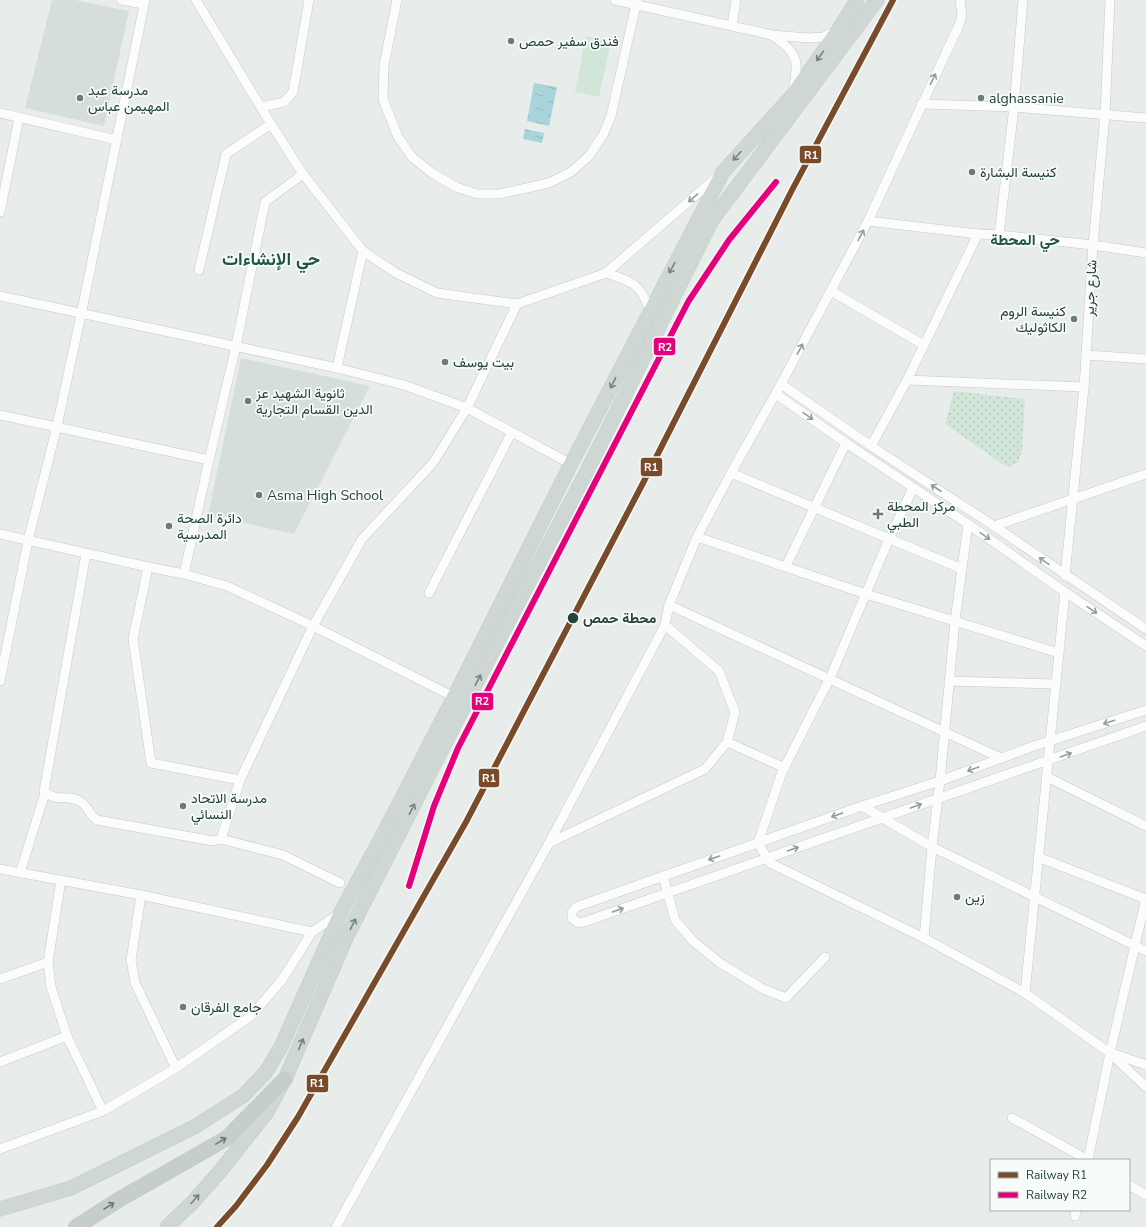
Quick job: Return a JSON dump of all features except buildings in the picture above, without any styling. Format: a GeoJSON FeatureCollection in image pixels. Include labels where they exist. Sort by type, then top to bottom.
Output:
{"type":"FeatureCollection","features":[{"type":"Feature","properties":{"kind":"highway"},"geometry":{"type":"LineString","coordinates":[[76,1227],[120,1199],[226,1138],[286,1079]]}},
{"type":"Feature","properties":{"kind":"main road"},"geometry":{"type":"LineString","coordinates":[[0,1209],[72,1188],[194,1127],[243,1096],[266,1072],[281,1047],[341,912],[388,825],[650,311],[723,172],[792,96],[840,29],[857,0]]}},
{"type":"Feature","properties":{"kind":"main road"},"geometry":{"type":"LineString","coordinates":[[167,1227],[222,1169],[267,1112],[286,1079],[347,936],[465,704],[586,473],[712,220],[877,0]]}},
{"type":"Feature","properties":{"kind":"street"},"geometry":{"type":"LineString","coordinates":[[0,681],[28,541],[57,426],[117,140],[144,2],[121,0]]}},
{"type":"Feature","properties":{"kind":"street"},"geometry":{"type":"LineString","coordinates":[[196,0],[303,174],[363,251],[396,273],[437,293],[517,304],[606,274],[723,172]]}},
{"type":"Feature","properties":{"kind":"street"},"geometry":{"type":"LineString","coordinates":[[261,107],[284,102],[293,92],[309,0]]}},
{"type":"Feature","properties":{"kind":"street"},"geometry":{"type":"LineString","coordinates":[[397,0],[384,65],[383,99],[398,137],[412,157],[432,173],[456,187],[477,194],[499,194],[549,183],[571,172],[589,156],[603,135],[611,116],[637,2]]}},
{"type":"Feature","properties":{"kind":"street"},"geometry":{"type":"LineString","coordinates":[[615,0],[637,2],[772,35],[809,38],[824,37],[840,29]]}},
{"type":"Feature","properties":{"kind":"street"},"geometry":{"type":"LineString","coordinates":[[732,25],[736,0]]}},
{"type":"Feature","properties":{"kind":"street"},"geometry":{"type":"LineString","coordinates":[[336,1227],[548,843],[665,625],[669,605],[697,537],[776,394],[868,220],[959,25],[962,14],[960,0]]}},
{"type":"Feature","properties":{"kind":"street"},"geometry":{"type":"LineString","coordinates":[[999,235],[1014,107],[1023,0]]}},
{"type":"Feature","properties":{"kind":"street","name":"شارع جرير"},"geometry":{"type":"LineString","coordinates":[[1065,576],[1084,387],[1093,245],[1105,115],[1110,0]]}},
{"type":"Feature","properties":{"kind":"street"},"geometry":{"type":"LineString","coordinates":[[772,35],[786,44],[794,54],[797,69],[792,96]]}},
{"type":"Feature","properties":{"kind":"street"},"geometry":{"type":"LineString","coordinates":[[921,104],[1014,107],[1146,118]]}},
{"type":"Feature","properties":{"kind":"street"},"geometry":{"type":"LineString","coordinates":[[0,113],[117,140]]}},
{"type":"Feature","properties":{"kind":"street"},"geometry":{"type":"LineString","coordinates":[[0,212],[20,118]]}},
{"type":"Feature","properties":{"kind":"street"},"geometry":{"type":"LineString","coordinates":[[199,270],[226,154],[271,124]]}},
{"type":"Feature","properties":{"kind":"street"},"geometry":{"type":"LineString","coordinates":[[184,574],[236,346],[265,202],[303,174]]}},
{"type":"Feature","properties":{"kind":"street"},"geometry":{"type":"LineString","coordinates":[[868,220],[978,234],[1093,245],[1146,253]]}},
{"type":"Feature","properties":{"kind":"street"},"geometry":{"type":"LineString","coordinates":[[871,446],[907,380],[978,234]]}},
{"type":"Feature","properties":{"kind":"street"},"geometry":{"type":"LineString","coordinates":[[337,368],[363,251]]}},
{"type":"Feature","properties":{"kind":"street"},"geometry":{"type":"LineString","coordinates":[[606,274],[624,279],[638,287],[645,298],[650,311]]}},
{"type":"Feature","properties":{"kind":"street"},"geometry":{"type":"LineString","coordinates":[[831,291],[924,345]]}},
{"type":"Feature","properties":{"kind":"street"},"geometry":{"type":"LineString","coordinates":[[0,296],[337,368],[404,385],[467,408],[572,464]]}},
{"type":"Feature","properties":{"kind":"street"},"geometry":{"type":"LineString","coordinates":[[221,839],[240,780],[313,626],[362,539],[432,463],[467,408],[517,304]]}},
{"type":"Feature","properties":{"kind":"street"},"geometry":{"type":"LineString","coordinates":[[1086,355],[1146,358]]}},
{"type":"Feature","properties":{"kind":"street"},"geometry":{"type":"LineString","coordinates":[[907,380],[1084,387]]}},
{"type":"Feature","properties":{"kind":"street"},"geometry":{"type":"LineString","coordinates":[[781,384],[871,446],[994,526],[1146,630]]}},
{"type":"Feature","properties":{"kind":"street"},"geometry":{"type":"LineString","coordinates":[[776,394],[1146,646]]}},
{"type":"Feature","properties":{"kind":"street"},"geometry":{"type":"LineString","coordinates":[[0,415],[57,426],[209,460]]}},
{"type":"Feature","properties":{"kind":"street"},"geometry":{"type":"LineString","coordinates":[[429,593],[512,432]]}},
{"type":"Feature","properties":{"kind":"street"},"geometry":{"type":"LineString","coordinates":[[786,566],[846,443]]}},
{"type":"Feature","properties":{"kind":"street"},"geometry":{"type":"LineString","coordinates":[[731,473],[962,569]]}},
{"type":"Feature","properties":{"kind":"street"},"geometry":{"type":"LineString","coordinates":[[994,526],[1146,474]]}},
{"type":"Feature","properties":{"kind":"street"},"geometry":{"type":"LineString","coordinates":[[758,843],[785,768],[830,678],[889,539],[913,488]]}},
{"type":"Feature","properties":{"kind":"street"},"geometry":{"type":"LineString","coordinates":[[924,938],[955,621],[968,524]]}},
{"type":"Feature","properties":{"kind":"street"},"geometry":{"type":"LineString","coordinates":[[0,534],[86,554],[184,574],[227,586],[313,626],[454,697]]}},
{"type":"Feature","properties":{"kind":"street"},"geometry":{"type":"LineString","coordinates":[[697,537],[866,594],[1059,653]]}},
{"type":"Feature","properties":{"kind":"street"},"geometry":{"type":"LineString","coordinates":[[20,873],[45,793],[44,791],[86,554]]}},
{"type":"Feature","properties":{"kind":"street"},"geometry":{"type":"LineString","coordinates":[[148,567],[134,639],[151,763],[240,780]]}},
{"type":"Feature","properties":{"kind":"street"},"geometry":{"type":"LineString","coordinates":[[1025,993],[1065,592]]}},
{"type":"Feature","properties":{"kind":"street"},"geometry":{"type":"LineString","coordinates":[[669,605],[1001,758]]}},
{"type":"Feature","properties":{"kind":"street"},"geometry":{"type":"LineString","coordinates":[[548,843],[705,769],[727,742],[735,712],[719,671],[665,625]]}},
{"type":"Feature","properties":{"kind":"street"},"geometry":{"type":"LineString","coordinates":[[949,681],[1056,684]]}},
{"type":"Feature","properties":{"kind":"street"},"geometry":{"type":"LineString","coordinates":[[1146,710],[1050,741],[940,781],[862,806],[576,907],[572,912],[572,918],[581,923],[1146,726]]}},
{"type":"Feature","properties":{"kind":"street"},"geometry":{"type":"LineString","coordinates":[[727,742],[785,768]]}},
{"type":"Feature","properties":{"kind":"street"},"geometry":{"type":"LineString","coordinates":[[1047,777],[1146,826]]}},
{"type":"Feature","properties":{"kind":"street"},"geometry":{"type":"LineString","coordinates":[[45,793],[54,797],[78,800],[88,808],[91,816],[97,820],[213,841],[221,839],[283,855],[340,883]]}},
{"type":"Feature","properties":{"kind":"street"},"geometry":{"type":"LineString","coordinates":[[862,806],[932,847],[1146,952]]}},
{"type":"Feature","properties":{"kind":"street"},"geometry":{"type":"LineString","coordinates":[[758,843],[770,863],[924,938],[1025,993],[1110,1053],[1146,1087]]}},
{"type":"Feature","properties":{"kind":"street"},"geometry":{"type":"LineString","coordinates":[[1038,857],[1146,899],[1110,1053],[1088,1159]]}},
{"type":"Feature","properties":{"kind":"street"},"geometry":{"type":"LineString","coordinates":[[0,869],[141,895],[312,932]]}},
{"type":"Feature","properties":{"kind":"street"},"geometry":{"type":"LineString","coordinates":[[663,876],[675,920],[693,941],[720,963],[763,989],[786,998],[825,957]]}},
{"type":"Feature","properties":{"kind":"street"},"geometry":{"type":"LineString","coordinates":[[61,880],[48,962],[51,987],[67,1036],[103,1110]]}},
{"type":"Feature","properties":{"kind":"street"},"geometry":{"type":"LineString","coordinates":[[141,895],[131,960],[135,983],[176,1068]]}},
{"type":"Feature","properties":{"kind":"street"},"geometry":{"type":"LineString","coordinates":[[0,1149],[103,1110],[176,1068],[251,1016],[282,980],[312,932],[341,912]]}},
{"type":"Feature","properties":{"kind":"street"},"geometry":{"type":"LineString","coordinates":[[0,979],[48,962]]}},
{"type":"Feature","properties":{"kind":"street"},"geometry":{"type":"LineString","coordinates":[[0,1062],[67,1036]]}},
{"type":"Feature","properties":{"kind":"street"},"geometry":{"type":"LineString","coordinates":[[1110,1053],[1146,1064]]}},
{"type":"Feature","properties":{"kind":"street"},"geometry":{"type":"LineString","coordinates":[[1012,1118],[1086,1159]]}},
{"type":"Feature","properties":{"kind":"street"},"geometry":{"type":"LineString","coordinates":[[1130,1186],[1146,1195]]}},
{"type":"Feature","properties":{"kind":"shaded area"},"geometry":{"type":"Polygon","coordinates":[[[52,0],[75,0],[129,11],[104,126],[25,108],[52,0]]]}},
{"type":"Feature","properties":{"kind":"shaded area"},"geometry":{"type":"Polygon","coordinates":[[[241,358],[370,386],[294,534],[208,515],[241,358]]]}},
{"type":"Feature","properties":{"kind":"green space"},"geometry":{"type":"Polygon","coordinates":[[[586,36],[611,41],[599,97],[575,92],[586,36]]]}},
{"type":"Feature","properties":{"kind":"green space"},"geometry":{"type":"Polygon","coordinates":[[[954,391],[1025,399],[1022,452],[1017,463],[1008,467],[945,424],[954,391]]]}},
{"type":"Feature","properties":{"kind":"water"},"geometry":{"type":"Polygon","coordinates":[[[534,83],[557,87],[549,126],[527,121],[534,83]]]}},
{"type":"Feature","properties":{"kind":"water"},"geometry":{"type":"Polygon","coordinates":[[[525,129],[544,133],[542,143],[523,139],[525,129]]]}},
{"type":"Feature","properties":{"kind":"rail line","name":"R1"},"geometry":{"type":"LineString","coordinates":[[217,1227],[236,1206],[267,1165],[298,1117],[466,822],[642,485],[791,192],[893,0]]}},
{"type":"Feature","properties":{"kind":"rail line","name":"R2"},"geometry":{"type":"LineString","coordinates":[[409,886],[434,806],[458,748],[688,302],[729,240],[776,182]]}},
{"type":"Feature","properties":{"kind":"place","name":"فندق سفير حمص"},"geometry":{"type":"Point","coordinates":[511,41]}},
{"type":"Feature","properties":{"kind":"place","name":"مدرسة عبد المهيمن عباس"},"geometry":{"type":"Point","coordinates":[80,98]}},
{"type":"Feature","properties":{"kind":"place","name":"alghassanie"},"geometry":{"type":"Point","coordinates":[981,98]}},
{"type":"Feature","properties":{"kind":"place","name":"كنيسة البشارة"},"geometry":{"type":"Point","coordinates":[972,172]}},
{"type":"Feature","properties":{"kind":"place","name":"كنيسة الروم الكاثوليك"},"geometry":{"type":"Point","coordinates":[1074,319]}},
{"type":"Feature","properties":{"kind":"place","name":"بيت يوسف"},"geometry":{"type":"Point","coordinates":[445,362]}},
{"type":"Feature","properties":{"kind":"place","name":"ثانوية الشهيد عز الدين القسام التجارية"},"geometry":{"type":"Point","coordinates":[248,401]}},
{"type":"Feature","properties":{"kind":"place","name":"Asma High School"},"geometry":{"type":"Point","coordinates":[259,495]}},
{"type":"Feature","properties":{"kind":"place","name":"مركز المحطة الطبي"},"geometry":{"type":"Point","coordinates":[878,514]}},
{"type":"Feature","properties":{"kind":"place","name":"دائرة الصحة المدرسية"},"geometry":{"type":"Point","coordinates":[169,526]}},
{"type":"Feature","properties":{"kind":"place","name":"محطة حمص"},"geometry":{"type":"Point","coordinates":[573,618]}},
{"type":"Feature","properties":{"kind":"place","name":"مدرسة الاتحاد النسائي"},"geometry":{"type":"Point","coordinates":[183,806]}},
{"type":"Feature","properties":{"kind":"place","name":"زين"},"geometry":{"type":"Point","coordinates":[957,897]}},
{"type":"Feature","properties":{"kind":"place","name":"جامع الفرقان"},"geometry":{"type":"Point","coordinates":[183,1007]}},
{"type":"Feature","properties":{"kind":"district","name":"حي المحطة"},"geometry":{"type":"Point","coordinates":[1025,240]}},
{"type":"Feature","properties":{"kind":"district","name":"حي الإنشاءات"},"geometry":{"type":"Point","coordinates":[271,259]}}]}
